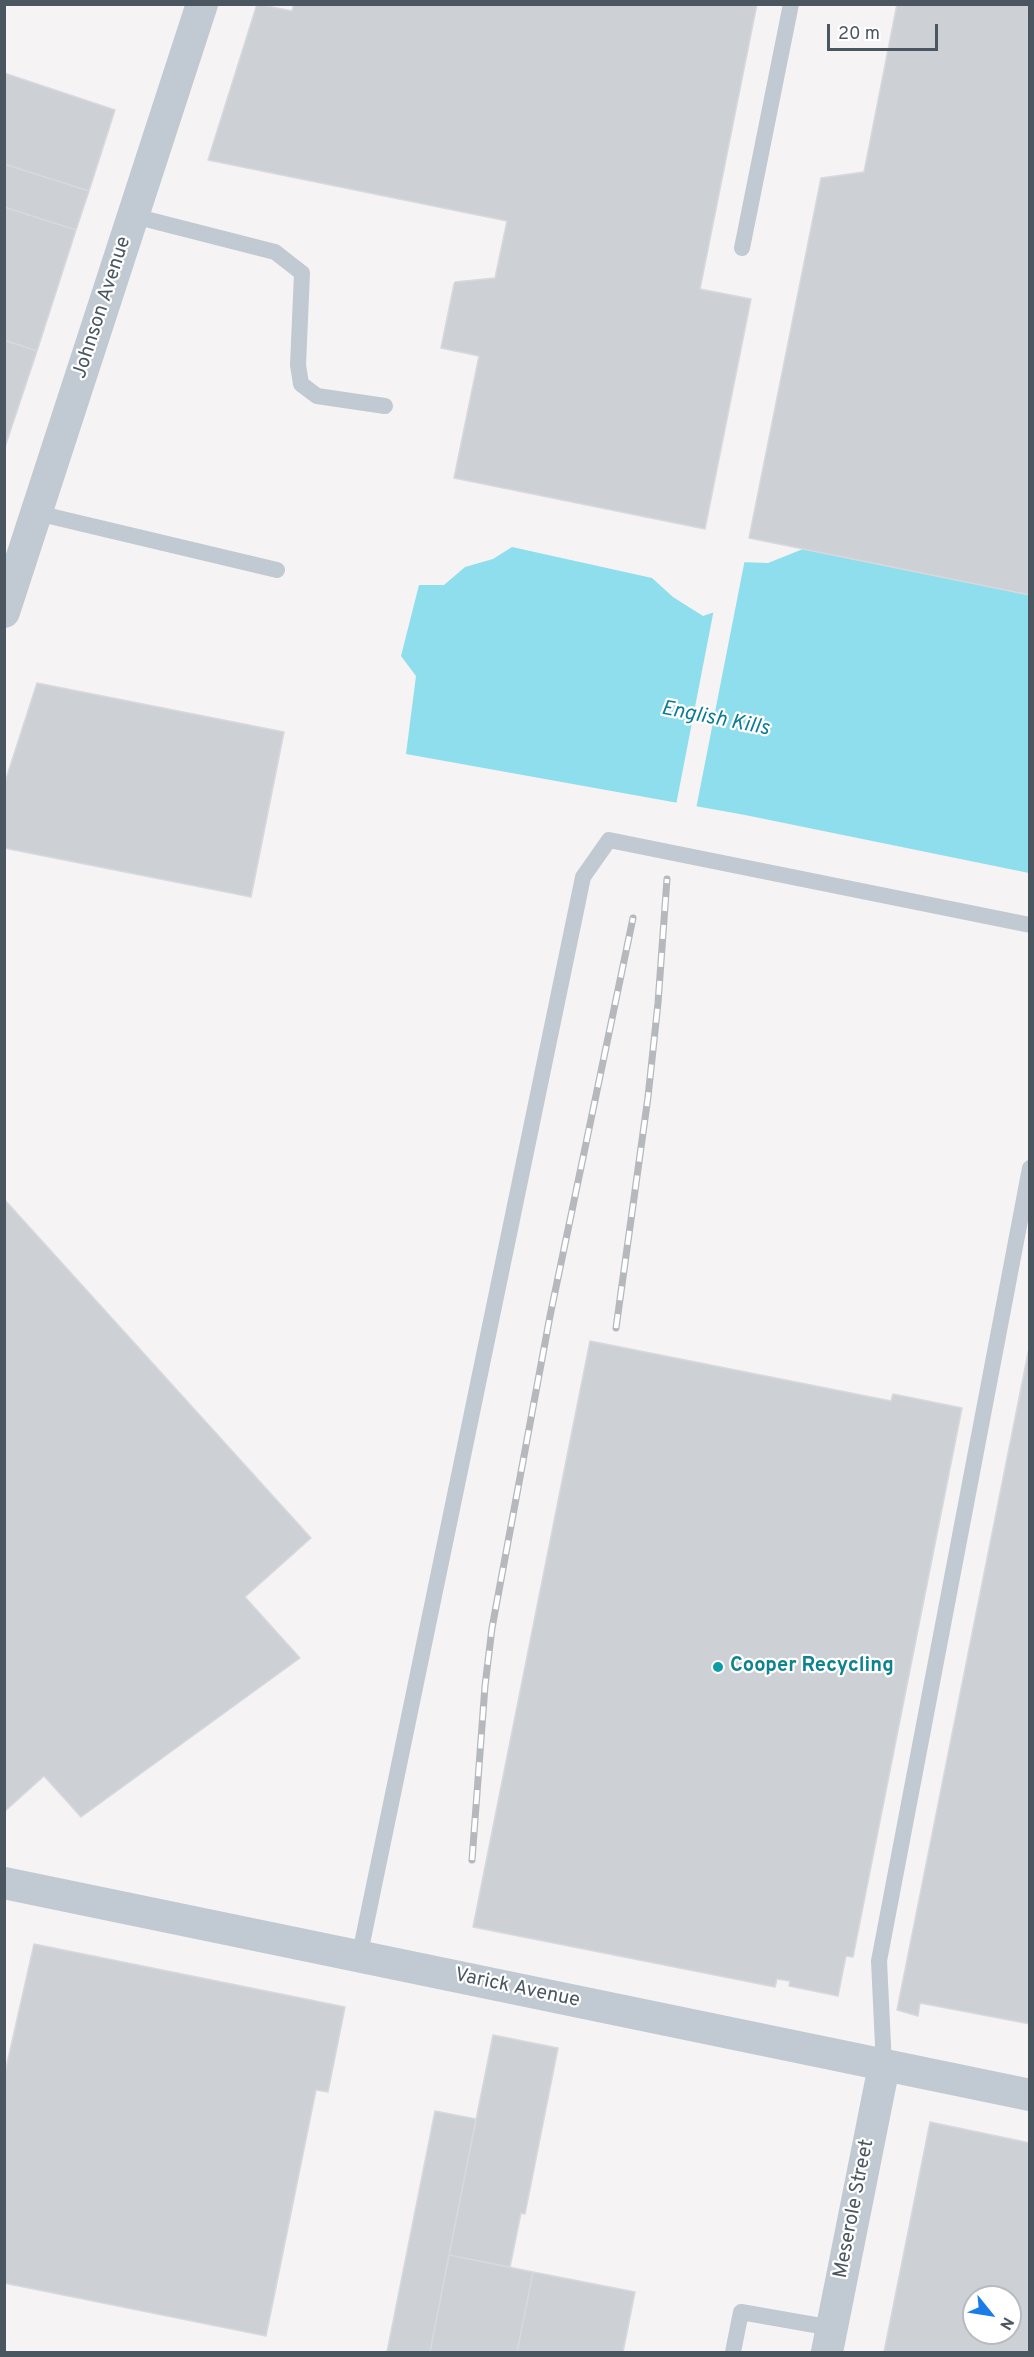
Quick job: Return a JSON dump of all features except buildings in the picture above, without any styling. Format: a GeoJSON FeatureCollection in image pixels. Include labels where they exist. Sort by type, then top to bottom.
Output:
{"type":"FeatureCollection","features":[{"type":"Feature","properties":{"kind":"street","name":"Johnson Avenue"},"geometry":{"type":"LineString","coordinates":[[4,612],[202,4]]}},
{"type":"Feature","properties":{"kind":"street","name":"Varick Avenue"},"geometry":{"type":"LineString","coordinates":[[4,1883],[1029,2095]]}},
{"type":"Feature","properties":{"kind":"street","name":"Meserole Street"},"geometry":{"type":"LineString","coordinates":[[830,2340],[884,2066]]}},
{"type":"Feature","properties":{"kind":"lane"},"geometry":{"type":"LineString","coordinates":[[742,248],[791,4]]}},
{"type":"Feature","properties":{"kind":"lane"},"geometry":{"type":"LineString","coordinates":[[134,216],[275,252],[302,273],[298,365],[301,384],[317,396],[385,406]]}},
{"type":"Feature","properties":{"kind":"lane"},"geometry":{"type":"LineString","coordinates":[[37,513],[277,570]]}},
{"type":"Feature","properties":{"kind":"lane"},"geometry":{"type":"LineString","coordinates":[[359,1958],[584,877],[609,840],[1029,925]]}},
{"type":"Feature","properties":{"kind":"lane"},"geometry":{"type":"LineString","coordinates":[[884,2066],[879,1962],[1029,1168]]}},
{"type":"Feature","properties":{"kind":"lane"},"geometry":{"type":"LineString","coordinates":[[732,2352],[741,2312],[830,2340]]}},
{"type":"Feature","properties":{"kind":"water","name":"English Kills"},"geometry":{"type":"Polygon","coordinates":[[[512,547],[652,578],[673,597],[703,616],[732,606],[740,562],[768,563],[803,549],[1029,595],[1029,873],[745,815],[406,754],[416,676],[401,656],[419,585],[444,585],[465,567],[493,559],[512,547]]]}},
{"type":"Feature","properties":{"kind":"pier"},"geometry":{"type":"Polygon","coordinates":[[[739,559],[745,559],[696,809],[676,805],[714,609],[729,604],[739,559]]]}},
{"type":"Feature","properties":{"kind":"railway"},"geometry":{"type":"LineString","coordinates":[[616,1328],[648,1097],[658,1003],[667,879]]}},
{"type":"Feature","properties":{"kind":"railway"},"geometry":{"type":"LineString","coordinates":[[472,1860],[485,1686],[492,1628],[550,1316],[633,918]]}},
{"type":"Feature","properties":{"kind":"place","name":"Cooper Recycling"},"geometry":{"type":"Point","coordinates":[718,1667]}}]}
